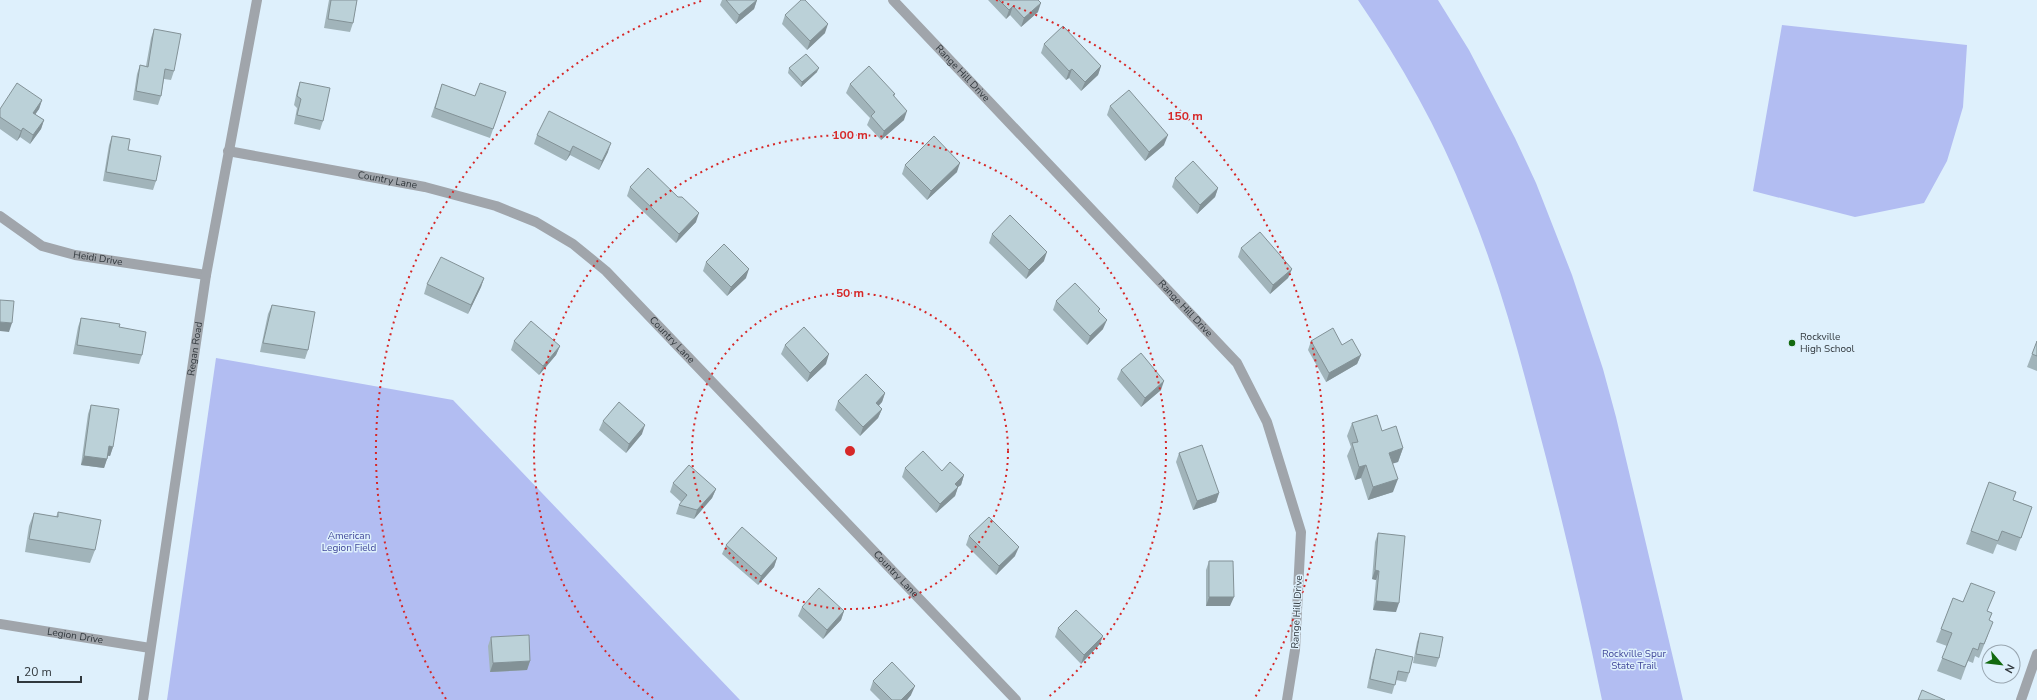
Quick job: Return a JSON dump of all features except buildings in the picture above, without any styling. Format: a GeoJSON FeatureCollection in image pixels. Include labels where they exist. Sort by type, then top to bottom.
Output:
{"type":"FeatureCollection","features":[{"type":"Feature","properties":{"kind":"street","name":"Regan Road"},"geometry":{"type":"LineString","coordinates":[[143,700],[206,275],[257,0]]}},
{"type":"Feature","properties":{"kind":"street","name":"Range Hill Drive"},"geometry":{"type":"LineString","coordinates":[[893,0],[1237,363],[1267,422],[1301,532],[1295,650],[1287,700]]}},
{"type":"Feature","properties":{"kind":"street","name":"Country Lane"},"geometry":{"type":"LineString","coordinates":[[228,151],[425,187],[496,206],[536,222],[573,244],[606,271],[1016,700]]}},
{"type":"Feature","properties":{"kind":"street","name":"Heidi Drive"},"geometry":{"type":"LineString","coordinates":[[0,216],[42,246],[75,255],[206,275]]}},
{"type":"Feature","properties":{"kind":"street","name":"Legion Drive"},"geometry":{"type":"LineString","coordinates":[[0,624],[150,648]]}},
{"type":"Feature","properties":{"kind":"street"},"geometry":{"type":"LineString","coordinates":[[2021,700],[2037,654]]}},
{"type":"Feature","properties":{"kind":"green space","name":"Rockville Spur State Trail"},"geometry":{"type":"Polygon","coordinates":[[[1358,0],[1438,0],[1469,50],[1515,138],[1536,183],[1572,275],[1603,369],[1616,417],[1683,700],[1602,700],[1578,590],[1543,444],[1512,329],[1487,252],[1456,175],[1432,123],[1389,48],[1358,0]]]}},
{"type":"Feature","properties":{"kind":"green space"},"geometry":{"type":"Polygon","coordinates":[[[1782,25],[1967,45],[1963,107],[1947,161],[1924,203],[1855,217],[1753,191],[1782,25]]]}},
{"type":"Feature","properties":{"kind":"green space","name":"American Legion Field"},"geometry":{"type":"Polygon","coordinates":[[[216,358],[453,400],[740,700],[167,700],[216,358]]]}},
{"type":"Feature","properties":{"kind":"place","name":"Rockville High School"},"geometry":{"type":"Point","coordinates":[1792,343]}}]}
